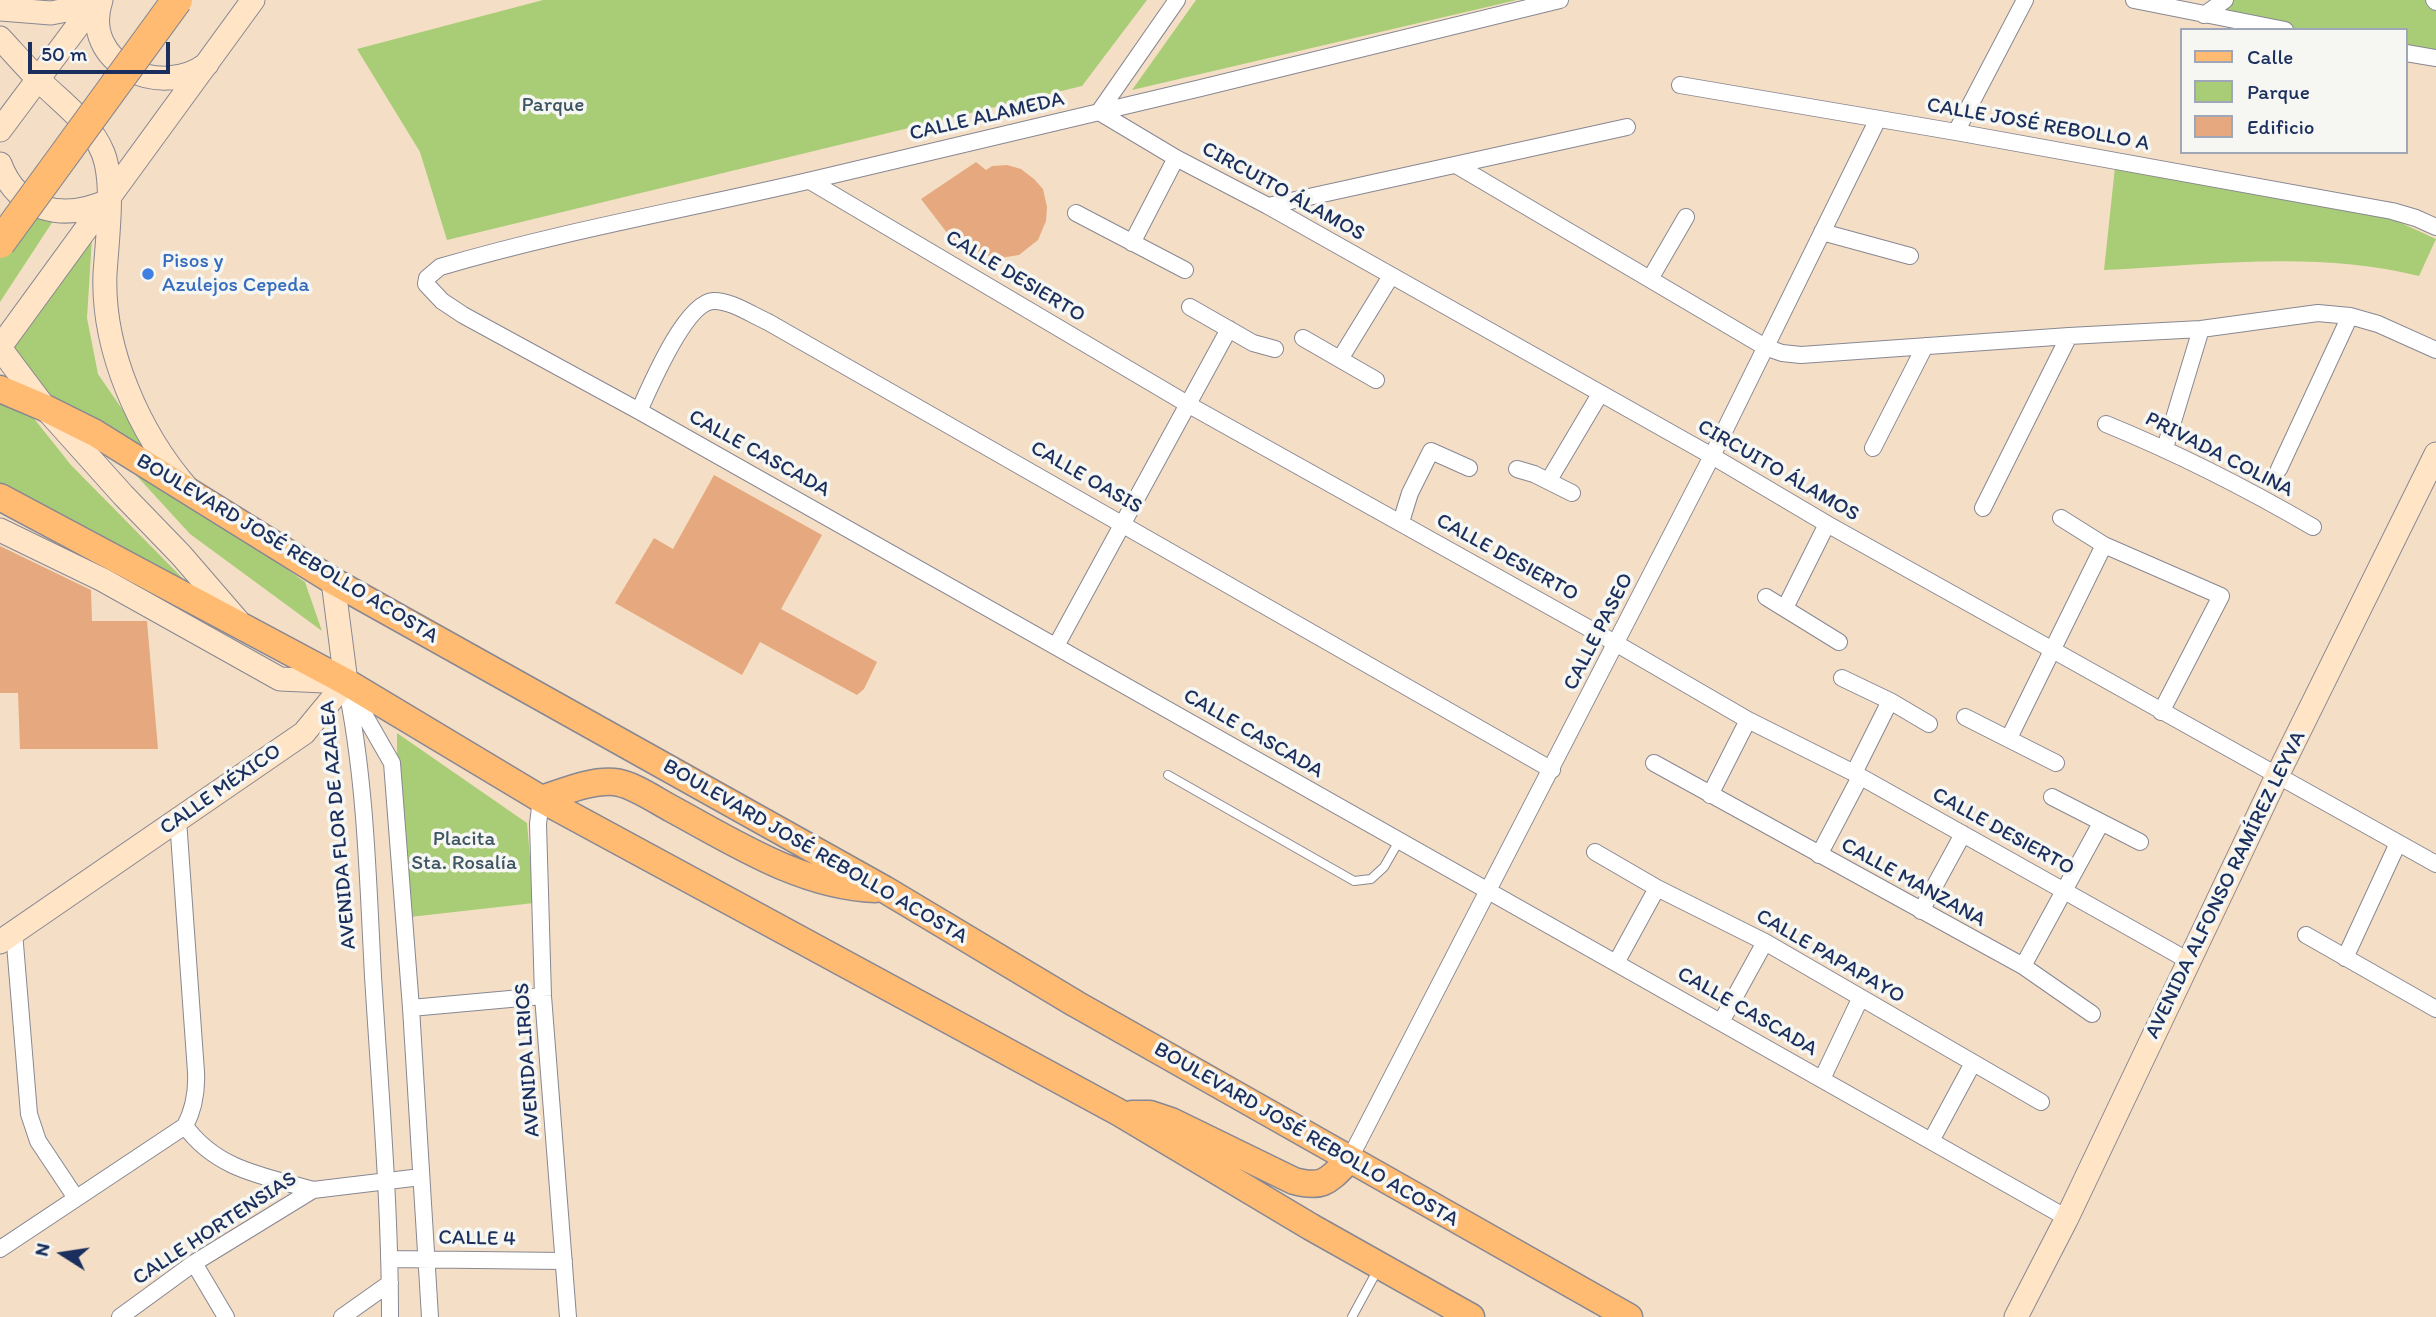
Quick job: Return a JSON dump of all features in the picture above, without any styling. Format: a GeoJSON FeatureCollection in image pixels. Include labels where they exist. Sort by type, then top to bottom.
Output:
{"type":"FeatureCollection","features":[{"type":"Feature","properties":{"kind":"highway"},"geometry":{"type":"LineString","coordinates":[[0,209],[151,0]]}},
{"type":"Feature","properties":{"kind":"highway"},"geometry":{"type":"LineString","coordinates":[[0,243],[177,0]]}},
{"type":"Feature","properties":{"kind":"main road","name":"BOULEVARD JOSÉ REBOLLO ACOSTA"},"geometry":{"type":"LineString","coordinates":[[0,389],[45,408],[105,439],[332,582],[884,889],[1076,1004],[1629,1317]]}},
{"type":"Feature","properties":{"kind":"main road"},"geometry":{"type":"LineString","coordinates":[[0,497],[346,682],[541,799],[1120,1113],[1471,1317]]}},
{"type":"Feature","properties":{"kind":"main road"},"geometry":{"type":"LineString","coordinates":[[541,799],[588,784],[619,783],[788,868],[850,888],[884,889]]}},
{"type":"Feature","properties":{"kind":"main road"},"geometry":{"type":"LineString","coordinates":[[1120,1113],[1150,1114],[1171,1121],[1294,1181],[1310,1185],[1322,1184],[1349,1160]]}},
{"type":"Feature","properties":{"kind":"street"},"geometry":{"type":"LineString","coordinates":[[242,626],[181,555],[45,408],[0,347],[254,0]]}},
{"type":"Feature","properties":{"kind":"street"},"geometry":{"type":"LineString","coordinates":[[1099,112],[1177,0]]}},
{"type":"Feature","properties":{"kind":"street","name":"CALLE ALAMEDA"},"geometry":{"type":"LineString","coordinates":[[427,278],[440,267],[558,237],[810,181],[1560,0]]}},
{"type":"Feature","properties":{"kind":"street"},"geometry":{"type":"LineString","coordinates":[[1956,132],[2025,0]]}},
{"type":"Feature","properties":{"kind":"street"},"geometry":{"type":"LineString","coordinates":[[2134,0],[2274,28]]}},
{"type":"Feature","properties":{"kind":"street"},"geometry":{"type":"LineString","coordinates":[[2204,15],[2225,0]]}},
{"type":"Feature","properties":{"kind":"street"},"geometry":{"type":"LineString","coordinates":[[97,2],[97,19],[103,42],[109,52],[128,69],[151,78],[177,78],[189,75],[209,62]]}},
{"type":"Feature","properties":{"kind":"street"},"geometry":{"type":"LineString","coordinates":[[0,9],[51,13],[97,2]]}},
{"type":"Feature","properties":{"kind":"street"},"geometry":{"type":"LineString","coordinates":[[0,130],[97,2]]}},
{"type":"Feature","properties":{"kind":"street"},"geometry":{"type":"LineString","coordinates":[[0,38],[97,140],[106,164],[108,201],[104,292],[114,354],[150,433],[178,477],[195,496]]}},
{"type":"Feature","properties":{"kind":"street"},"geometry":{"type":"LineString","coordinates":[[2408,52],[2436,58]]}},
{"type":"Feature","properties":{"kind":"street","name":"CALLE JOSÉ REBOLLO A"},"geometry":{"type":"LineString","coordinates":[[1680,85],[2392,211],[2436,227]]}},
{"type":"Feature","properties":{"kind":"street","name":"CIRCUITO ÁLAMOS"},"geometry":{"type":"LineString","coordinates":[[1099,112],[1176,158],[1268,206],[1713,456],[1827,524],[2436,864]]}},
{"type":"Feature","properties":{"kind":"street","name":"CALLE PASEO"},"geometry":{"type":"LineString","coordinates":[[1349,1160],[1713,456],[1878,119]]}},
{"type":"Feature","properties":{"kind":"street"},"geometry":{"type":"LineString","coordinates":[[1268,206],[1627,127]]}},
{"type":"Feature","properties":{"kind":"street"},"geometry":{"type":"LineString","coordinates":[[1132,243],[1176,158]]}},
{"type":"Feature","properties":{"kind":"street"},"geometry":{"type":"LineString","coordinates":[[0,164],[15,191],[38,206],[69,211],[108,201]]}},
{"type":"Feature","properties":{"kind":"street"},"geometry":{"type":"LineString","coordinates":[[1456,166],[1765,347],[1782,353],[1801,355],[2201,329],[2318,313],[2350,316],[2378,324],[2436,350]]}},
{"type":"Feature","properties":{"kind":"street","name":"CALLE DESIERTO"},"geometry":{"type":"LineString","coordinates":[[810,181],[1189,405],[1401,522],[1748,720],[1857,775],[2189,961]]}},
{"type":"Feature","properties":{"kind":"street"},"geometry":{"type":"LineString","coordinates":[[1076,213],[1185,270]]}},
{"type":"Feature","properties":{"kind":"street"},"geometry":{"type":"LineString","coordinates":[[1650,279],[1686,217]]}},
{"type":"Feature","properties":{"kind":"street"},"geometry":{"type":"LineString","coordinates":[[1822,232],[1910,256]]}},
{"type":"Feature","properties":{"kind":"street"},"geometry":{"type":"LineString","coordinates":[[1340,359],[1391,276]]}},
{"type":"Feature","properties":{"kind":"street","name":"CALLE CASCADA"},"geometry":{"type":"LineString","coordinates":[[427,278],[428,288],[463,315],[639,411],[2067,1218]]}},
{"type":"Feature","properties":{"kind":"street","name":"CALLE OASIS"},"geometry":{"type":"LineString","coordinates":[[639,411],[674,338],[689,318],[710,301],[724,303],[768,322],[1552,770]]}},
{"type":"Feature","properties":{"kind":"street"},"geometry":{"type":"LineString","coordinates":[[1189,307],[1253,343],[1275,349]]}},
{"type":"Feature","properties":{"kind":"street","name":"PRIVADA COLINA"},"geometry":{"type":"LineString","coordinates":[[2279,469],[2350,316]]}},
{"type":"Feature","properties":{"kind":"street"},"geometry":{"type":"LineString","coordinates":[[1056,646],[1229,329]]}},
{"type":"Feature","properties":{"kind":"street"},"geometry":{"type":"LineString","coordinates":[[2165,448],[2201,329]]}},
{"type":"Feature","properties":{"kind":"street"},"geometry":{"type":"LineString","coordinates":[[1983,508],[2069,336]]}},
{"type":"Feature","properties":{"kind":"street"},"geometry":{"type":"LineString","coordinates":[[1304,338],[1376,380]]}},
{"type":"Feature","properties":{"kind":"street"},"geometry":{"type":"LineString","coordinates":[[1873,448],[1925,346]]}},
{"type":"Feature","properties":{"kind":"street"},"geometry":{"type":"LineString","coordinates":[[1549,480],[1600,394]]}},
{"type":"Feature","properties":{"kind":"street","name":"PRIVADA COLINA"},"geometry":{"type":"LineString","coordinates":[[2105,424],[2165,448],[2313,527]]}},
{"type":"Feature","properties":{"kind":"street"},"geometry":{"type":"LineString","coordinates":[[1401,522],[1410,493],[1431,451],[1469,468]]}},
{"type":"Feature","properties":{"kind":"street","name":"AVENIDA ALFONSO RAMÍREZ LEYVA"},"geometry":{"type":"LineString","coordinates":[[2017,1317],[2067,1218],[2278,774],[2431,479],[2436,454]]}},
{"type":"Feature","properties":{"kind":"street"},"geometry":{"type":"LineString","coordinates":[[1517,469],[1549,480],[1572,493]]}},
{"type":"Feature","properties":{"kind":"street"},"geometry":{"type":"LineString","coordinates":[[2061,518],[2104,545],[2221,596],[2161,712]]}},
{"type":"Feature","properties":{"kind":"street"},"geometry":{"type":"LineString","coordinates":[[1785,608],[1827,524]]}},
{"type":"Feature","properties":{"kind":"street"},"geometry":{"type":"LineString","coordinates":[[0,530],[103,580],[280,679],[346,682],[332,582]]}},
{"type":"Feature","properties":{"kind":"street"},"geometry":{"type":"LineString","coordinates":[[2009,737],[2104,545]]}},
{"type":"Feature","properties":{"kind":"street"},"geometry":{"type":"LineString","coordinates":[[1766,597],[1839,642]]}},
{"type":"Feature","properties":{"kind":"street"},"geometry":{"type":"LineString","coordinates":[[1842,678],[1890,701],[1929,724]]}},
{"type":"Feature","properties":{"kind":"street","name":"CALLE MÉXICO"},"geometry":{"type":"LineString","coordinates":[[7,937],[304,733],[346,682]]}},
{"type":"Feature","properties":{"kind":"street","name":"AVENIDA FLOR DE AZALEA"},"geometry":{"type":"LineString","coordinates":[[346,682],[392,764],[411,1008],[430,1317]]}},
{"type":"Feature","properties":{"kind":"street","name":"AVENIDA FLOR DE AZALEA"},"geometry":{"type":"LineString","coordinates":[[346,682],[357,751],[365,841],[386,1181],[390,1317]]}},
{"type":"Feature","properties":{"kind":"street"},"geometry":{"type":"LineString","coordinates":[[1819,855],[1890,701]]}},
{"type":"Feature","properties":{"kind":"street"},"geometry":{"type":"LineString","coordinates":[[1965,716],[2056,763]]}},
{"type":"Feature","properties":{"kind":"street"},"geometry":{"type":"LineString","coordinates":[[1710,794],[1748,720]]}},
{"type":"Feature","properties":{"kind":"street","name":"CALLE MANZANA"},"geometry":{"type":"LineString","coordinates":[[1654,763],[2023,966],[2092,1014]]}},
{"type":"Feature","properties":{"kind":"street"},"geometry":{"type":"LineString","coordinates":[[2052,797],[2140,842]]}},
{"type":"Feature","properties":{"kind":"street","name":"AVENIDA LIRIOS"},"geometry":{"type":"LineString","coordinates":[[541,799],[538,824],[543,996],[568,1317]]}},
{"type":"Feature","properties":{"kind":"street"},"geometry":{"type":"LineString","coordinates":[[0,1249],[184,1126],[192,1112],[197,1089],[178,820]]}},
{"type":"Feature","properties":{"kind":"street"},"geometry":{"type":"LineString","coordinates":[[2023,966],[2101,822]]}},
{"type":"Feature","properties":{"kind":"street"},"geometry":{"type":"LineString","coordinates":[[1921,911],[1963,834]]}},
{"type":"Feature","properties":{"kind":"street"},"geometry":{"type":"LineString","coordinates":[[2345,958],[2399,843]]}},
{"type":"Feature","properties":{"kind":"street","name":"CALLE PAPAPAYO"},"geometry":{"type":"LineString","coordinates":[[1595,852],[1657,888],[1765,942],[2041,1102]]}},
{"type":"Feature","properties":{"kind":"street"},"geometry":{"type":"LineString","coordinates":[[1616,963],[1657,888]]}},
{"type":"Feature","properties":{"kind":"street"},"geometry":{"type":"LineString","coordinates":[[2306,935],[2436,1009]]}},
{"type":"Feature","properties":{"kind":"street"},"geometry":{"type":"LineString","coordinates":[[7,937],[29,1114],[38,1141],[76,1198]]}},
{"type":"Feature","properties":{"kind":"street"},"geometry":{"type":"LineString","coordinates":[[1721,1022],[1765,942]]}},
{"type":"Feature","properties":{"kind":"street"},"geometry":{"type":"LineString","coordinates":[[411,1008],[543,996]]}},
{"type":"Feature","properties":{"kind":"street"},"geometry":{"type":"LineString","coordinates":[[1822,1079],[1860,999]]}},
{"type":"Feature","properties":{"kind":"street"},"geometry":{"type":"LineString","coordinates":[[1931,1141],[1973,1063]]}},
{"type":"Feature","properties":{"kind":"street"},"geometry":{"type":"LineString","coordinates":[[184,1126],[196,1142],[226,1163],[313,1190]]}},
{"type":"Feature","properties":{"kind":"street","name":"CALLE HORTENSIAS"},"geometry":{"type":"LineString","coordinates":[[120,1317],[194,1263],[313,1190],[421,1177]]}},
{"type":"Feature","properties":{"kind":"street","name":"CALLE 4"},"geometry":{"type":"LineString","coordinates":[[389,1259],[564,1261]]}},
{"type":"Feature","properties":{"kind":"street"},"geometry":{"type":"LineString","coordinates":[[194,1263],[226,1317]]}},
{"type":"Feature","properties":{"kind":"street"},"geometry":{"type":"LineString","coordinates":[[342,1317],[390,1283]]}},
{"type":"Feature","properties":{"kind":"lane"},"geometry":{"type":"LineString","coordinates":[[1168,775],[1354,881],[1371,879],[1384,867],[1399,841]]}},
{"type":"Feature","properties":{"kind":"lane"},"geometry":{"type":"LineString","coordinates":[[1352,1317],[1380,1266]]}},
{"type":"Feature","properties":{"kind":"green space","name":"Parque"},"geometry":{"type":"Polygon","coordinates":[[[543,0],[1147,0],[1082,86],[447,240],[420,152],[357,49],[543,0]]]}},
{"type":"Feature","properties":{"kind":"green space"},"geometry":{"type":"Polygon","coordinates":[[[1196,0],[1517,0],[1132,90],[1196,0]]]}},
{"type":"Feature","properties":{"kind":"green space"},"geometry":{"type":"Polygon","coordinates":[[[2228,0],[2433,0],[2436,2],[2436,58],[2408,52],[2408,28],[2281,28],[2208,14],[2228,0]]]}},
{"type":"Feature","properties":{"kind":"green space"},"geometry":{"type":"Polygon","coordinates":[[[2115,167],[2386,216],[2436,239],[2419,276],[2341,263],[2302,261],[2104,270],[2115,167]]]}},
{"type":"Feature","properties":{"kind":"green space"},"geometry":{"type":"Polygon","coordinates":[[[29,210],[57,215],[0,302],[0,248],[29,210]]]}},
{"type":"Feature","properties":{"kind":"green space"},"geometry":{"type":"Polygon","coordinates":[[[92,238],[87,318],[98,374],[157,460],[43,399],[6,346],[92,238]]]}},
{"type":"Feature","properties":{"kind":"green space"},"geometry":{"type":"Polygon","coordinates":[[[0,393],[20,401],[71,465],[204,600],[0,490],[0,393]]]}},
{"type":"Feature","properties":{"kind":"green space"},"geometry":{"type":"Polygon","coordinates":[[[102,438],[305,582],[322,631],[190,534],[102,438]]]}},
{"type":"Feature","properties":{"kind":"green space","name":"Placita Sta. Rosalía"},"geometry":{"type":"Polygon","coordinates":[[[397,733],[527,823],[534,903],[410,917],[397,764],[397,733]]]}},
{"type":"Feature","properties":{"kind":"building"},"geometry":{"type":"Polygon","coordinates":[[[976,162],[986,170],[992,166],[1007,165],[1021,169],[1043,189],[1047,207],[1046,221],[1038,240],[1019,255],[1000,258],[984,255],[971,248],[961,251],[921,199],[976,162]]]}},
{"type":"Feature","properties":{"kind":"building"},"geometry":{"type":"Polygon","coordinates":[[[714,475],[822,535],[781,609],[877,662],[864,689],[857,695],[760,642],[742,675],[615,603],[654,538],[673,549],[714,475]]]}},
{"type":"Feature","properties":{"kind":"building"},"geometry":{"type":"Polygon","coordinates":[[[0,546],[91,590],[92,621],[147,621],[158,749],[20,749],[18,693],[0,693],[0,546]]]}},
{"type":"Feature","properties":{"kind":"place","name":"Pisos y Azulejos Cepeda"},"geometry":{"type":"Point","coordinates":[148,274]}}]}
